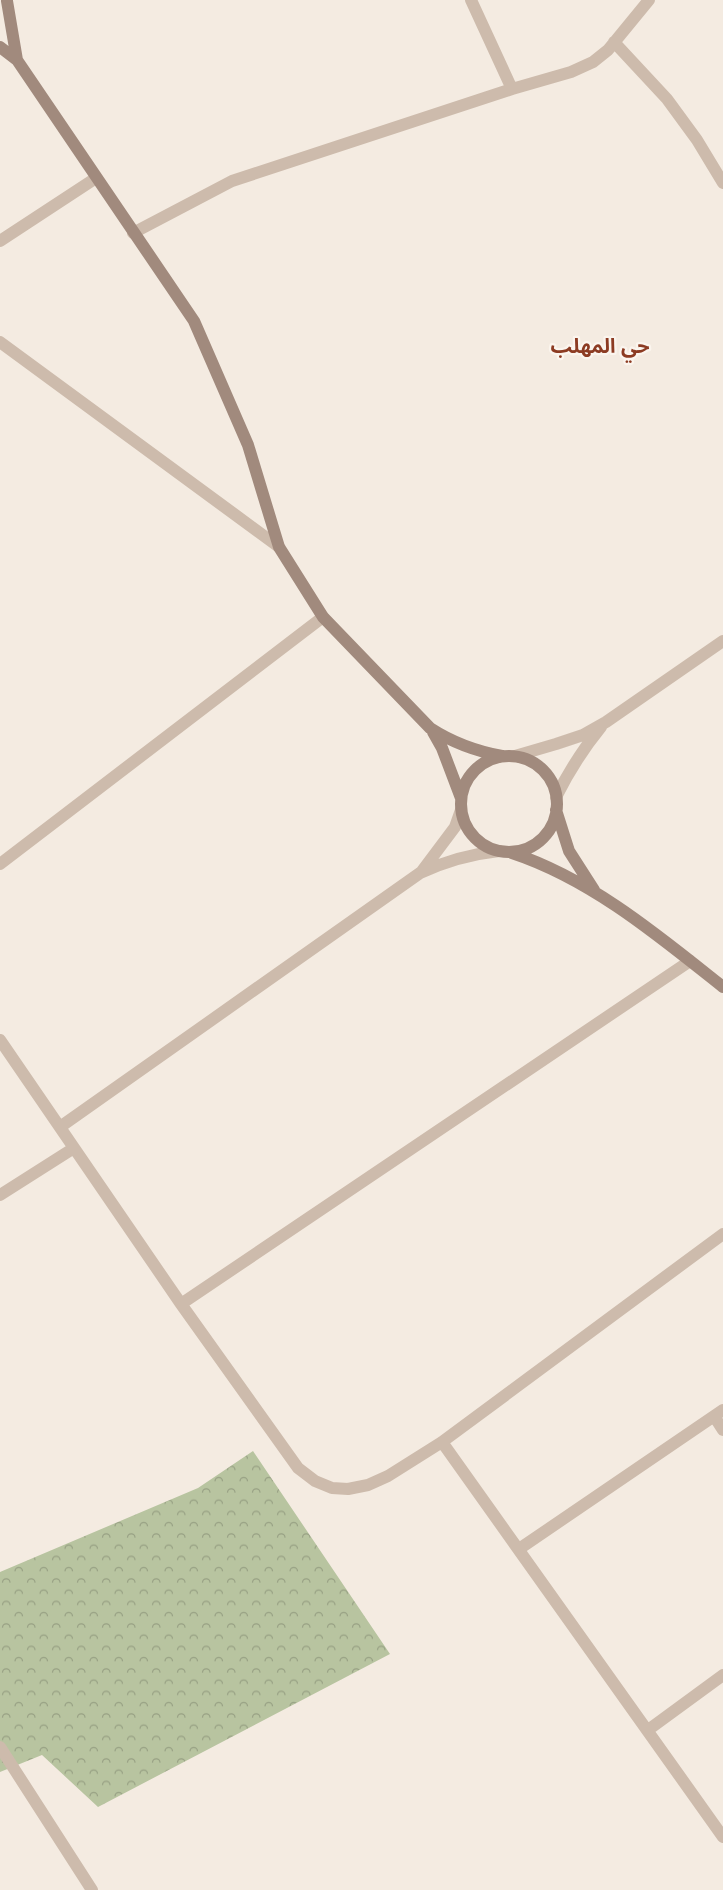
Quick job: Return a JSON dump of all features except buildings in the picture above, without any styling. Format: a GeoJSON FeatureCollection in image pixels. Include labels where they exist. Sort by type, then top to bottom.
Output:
{"type":"FeatureCollection","features":[{"type":"Feature","properties":{"kind":"street"},"geometry":{"type":"LineString","coordinates":[[471,0],[512,89]]}},
{"type":"Feature","properties":{"kind":"street"},"geometry":{"type":"LineString","coordinates":[[133,233],[232,181],[512,89],[571,72],[593,62],[614,42],[649,0]]}},
{"type":"Feature","properties":{"kind":"street"},"geometry":{"type":"LineString","coordinates":[[0,15],[8,1]]}},
{"type":"Feature","properties":{"kind":"street"},"geometry":{"type":"LineString","coordinates":[[8,1],[18,60]]}},
{"type":"Feature","properties":{"kind":"street"},"geometry":{"type":"LineString","coordinates":[[614,42],[667,99],[697,140],[723,183]]}},
{"type":"Feature","properties":{"kind":"street"},"geometry":{"type":"LineString","coordinates":[[0,46],[18,60],[194,321],[248,445],[279,547],[323,617],[430,728],[442,748],[461,804],[464,823],[471,834],[480,843],[532,859],[596,892],[723,987]]}},
{"type":"Feature","properties":{"kind":"street"},"geometry":{"type":"LineString","coordinates":[[0,241],[96,178]]}},
{"type":"Feature","properties":{"kind":"street"},"geometry":{"type":"LineString","coordinates":[[0,342],[279,547]]}},
{"type":"Feature","properties":{"kind":"street"},"geometry":{"type":"LineString","coordinates":[[0,864],[323,617]]}},
{"type":"Feature","properties":{"kind":"street"},"geometry":{"type":"LineString","coordinates":[[420,873],[455,827],[464,785],[475,770],[490,759],[536,751],[582,735],[606,722],[723,641]]}},
{"type":"Feature","properties":{"kind":"street"},"geometry":{"type":"LineString","coordinates":[[60,1127],[420,873],[443,862],[461,857],[520,850],[540,841],[553,822],[556,803],[566,777],[586,745],[606,722]]}},
{"type":"Feature","properties":{"kind":"street"},"geometry":{"type":"LineString","coordinates":[[430,728],[460,745],[479,751],[526,759],[537,765],[553,785],[569,851],[596,892]]}},
{"type":"Feature","properties":{"kind":"street"},"geometry":{"type":"LineString","coordinates":[[181,1304],[690,961]]}},
{"type":"Feature","properties":{"kind":"street"},"geometry":{"type":"LineString","coordinates":[[0,1040],[181,1304],[298,1468],[315,1481],[332,1488],[348,1489],[368,1485],[388,1476],[442,1442],[723,1234]]}},
{"type":"Feature","properties":{"kind":"street"},"geometry":{"type":"LineString","coordinates":[[0,1195],[74,1148]]}},
{"type":"Feature","properties":{"kind":"street"},"geometry":{"type":"LineString","coordinates":[[519,1549],[718,1413],[723,1430]]}},
{"type":"Feature","properties":{"kind":"street"},"geometry":{"type":"LineString","coordinates":[[442,1442],[723,1837]]}},
{"type":"Feature","properties":{"kind":"street"},"geometry":{"type":"LineString","coordinates":[[648,1730],[723,1675]]}},
{"type":"Feature","properties":{"kind":"street"},"geometry":{"type":"LineString","coordinates":[[0,1747],[92,1890]]}},
{"type":"Feature","properties":{"kind":"green space"},"geometry":{"type":"Polygon","coordinates":[[[253,1451],[390,1654],[98,1807],[42,1755],[0,1772],[0,1572],[198,1488],[253,1451]]]}},
{"type":"Feature","properties":{"kind":"district","name":"حي المهلب"},"geometry":{"type":"Point","coordinates":[600,346]}}]}
